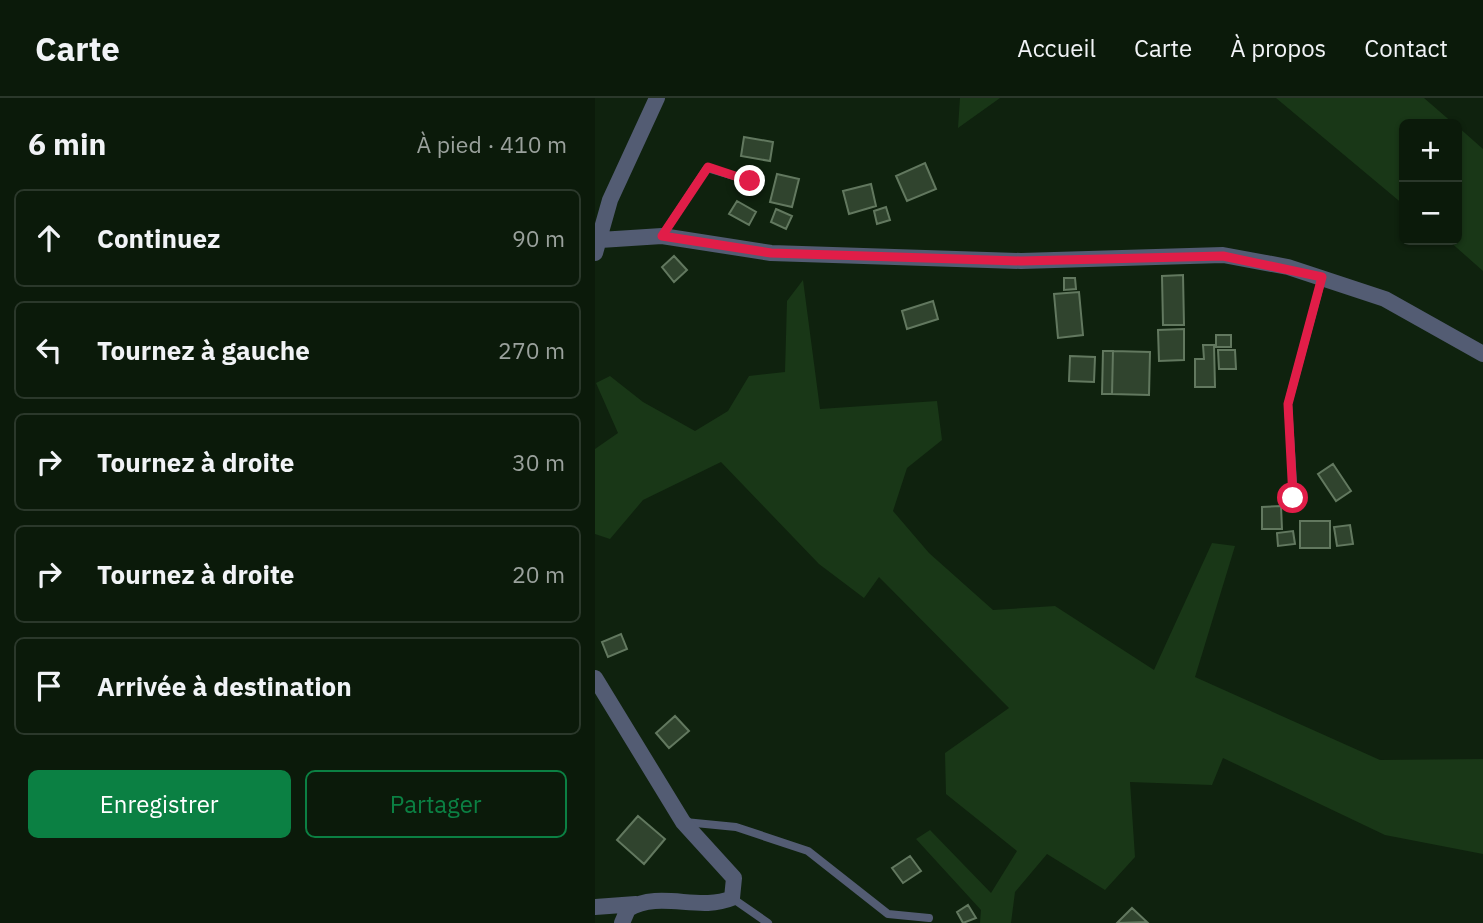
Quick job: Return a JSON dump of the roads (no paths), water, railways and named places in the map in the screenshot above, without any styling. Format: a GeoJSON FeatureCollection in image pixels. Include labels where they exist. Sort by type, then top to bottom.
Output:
{"type":"FeatureCollection","features":[{"type":"Feature","properties":{"kind":"street"},"geometry":{"type":"LineString","coordinates":[[657,98],[610,200],[598,247],[662,236],[771,253],[1021,261],[1223,256],[1322,277],[1385,299],[1483,354]]}},
{"type":"Feature","properties":{"kind":"street"},"geometry":{"type":"LineString","coordinates":[[595,678],[683,822],[734,878],[732,898],[720,903],[648,900],[628,909],[622,923]]}},
{"type":"Feature","properties":{"kind":"street"},"geometry":{"type":"LineString","coordinates":[[595,907],[636,904]]}},
{"type":"Feature","properties":{"kind":"lane"},"geometry":{"type":"LineString","coordinates":[[662,236],[708,167],[750,181]]}},
{"type":"Feature","properties":{"kind":"lane"},"geometry":{"type":"LineString","coordinates":[[1293,498],[1288,404],[1322,277]]}},
{"type":"Feature","properties":{"kind":"lane"},"geometry":{"type":"LineString","coordinates":[[683,822],[736,827],[808,851],[888,914],[929,918]]}},
{"type":"Feature","properties":{"kind":"lane"},"geometry":{"type":"LineString","coordinates":[[732,898],[768,923]]}}]}
